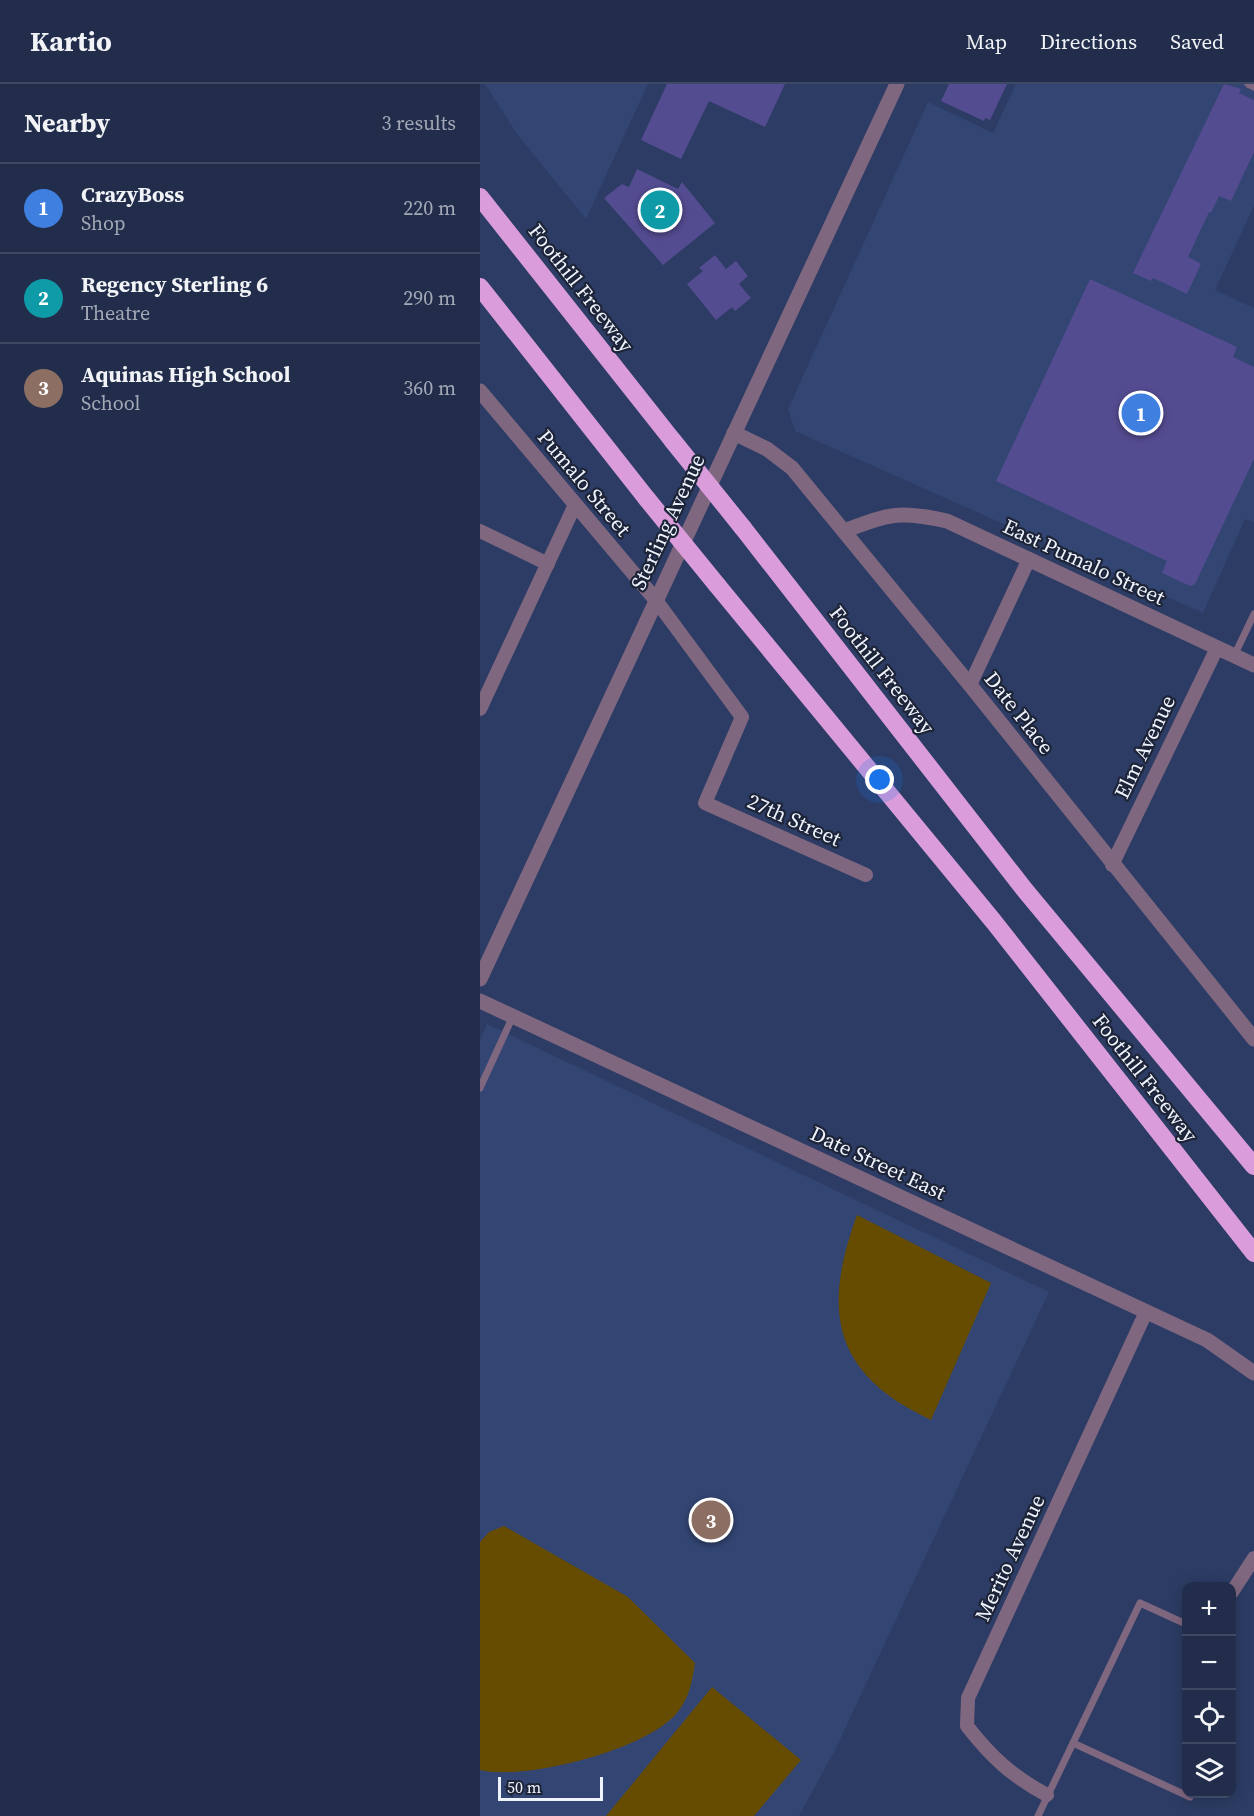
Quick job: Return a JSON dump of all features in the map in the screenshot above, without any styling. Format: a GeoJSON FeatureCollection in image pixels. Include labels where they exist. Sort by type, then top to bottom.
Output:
{"type":"FeatureCollection","features":[{"type":"Feature","properties":{"kind":"highway","name":"Foothill Freeway"},"geometry":{"type":"LineString","coordinates":[[480,197],[743,528],[1024,889],[1254,1166]]}},
{"type":"Feature","properties":{"kind":"highway","name":"Foothill Freeway"},"geometry":{"type":"LineString","coordinates":[[480,287],[647,499],[994,922],[1254,1253]]}},
{"type":"Feature","properties":{"kind":"street","name":"Sterling Avenue"},"geometry":{"type":"LineString","coordinates":[[480,979],[655,599],[897,84]]}},
{"type":"Feature","properties":{"kind":"street","name":"Pumalo Street"},"geometry":{"type":"LineString","coordinates":[[480,391],[574,507],[655,599],[742,717],[705,803]]}},
{"type":"Feature","properties":{"kind":"street","name":"Date Place"},"geometry":{"type":"LineString","coordinates":[[734,433],[767,449],[792,468],[970,685],[1112,865],[1254,1039]]}},
{"type":"Feature","properties":{"kind":"street"},"geometry":{"type":"LineString","coordinates":[[480,709],[574,507]]}},
{"type":"Feature","properties":{"kind":"street","name":"East Pumalo Street"},"geometry":{"type":"LineString","coordinates":[[844,531],[891,514],[916,514],[946,521],[1254,665]]}},
{"type":"Feature","properties":{"kind":"street"},"geometry":{"type":"LineString","coordinates":[[480,531],[548,564]]}},
{"type":"Feature","properties":{"kind":"street"},"geometry":{"type":"LineString","coordinates":[[970,685],[1029,559]]}},
{"type":"Feature","properties":{"kind":"street","name":"Elm Avenue"},"geometry":{"type":"LineString","coordinates":[[1112,865],[1216,648]]}},
{"type":"Feature","properties":{"kind":"street","name":"27th Street"},"geometry":{"type":"LineString","coordinates":[[705,803],[866,875]]}},
{"type":"Feature","properties":{"kind":"street","name":"Date Street East"},"geometry":{"type":"LineString","coordinates":[[480,1000],[1207,1340],[1254,1372]]}},
{"type":"Feature","properties":{"kind":"street","name":"Merito Avenue"},"geometry":{"type":"LineString","coordinates":[[1047,1795],[1021,1781],[993,1759],[967,1726],[968,1698],[1146,1312]]}},
{"type":"Feature","properties":{"kind":"street"},"geometry":{"type":"LineString","coordinates":[[1236,1586],[1254,1558]]}},
{"type":"Feature","properties":{"kind":"lane"},"geometry":{"type":"LineString","coordinates":[[1248,84],[1254,87]]}},
{"type":"Feature","properties":{"kind":"lane"},"geometry":{"type":"LineString","coordinates":[[1234,656],[1254,614]]}},
{"type":"Feature","properties":{"kind":"lane"},"geometry":{"type":"LineString","coordinates":[[480,1088],[513,1016]]}},
{"type":"Feature","properties":{"kind":"lane"},"geometry":{"type":"LineString","coordinates":[[1038,1816],[1140,1603],[1182,1622]]}},
{"type":"Feature","properties":{"kind":"lane"},"geometry":{"type":"LineString","coordinates":[[1073,1743],[1182,1793]]}},
{"type":"Feature","properties":{"kind":"shaded area"},"geometry":{"type":"Polygon","coordinates":[[[485,84],[648,84],[586,219],[517,134],[485,84]]]}},
{"type":"Feature","properties":{"kind":"shaded area"},"geometry":{"type":"Polygon","coordinates":[[[1016,84],[1254,84],[1254,206],[1215,290],[1254,308],[1254,522],[1245,519],[1203,613],[795,431],[788,409],[928,102],[993,133],[1016,84]]]}},
{"type":"Feature","properties":{"kind":"shaded area"},"geometry":{"type":"Polygon","coordinates":[[[487,1024],[1049,1292],[836,1748],[799,1816],[480,1816],[480,1040],[487,1024]]]}},
{"type":"Feature","properties":{"kind":"shaded area"},"geometry":{"type":"Polygon","coordinates":[[[857,1215],[991,1283],[931,1420],[898,1402],[873,1382],[855,1360],[844,1336],[839,1310],[840,1281],[846,1249],[857,1215]]]}},
{"type":"Feature","properties":{"kind":"shaded area"},"geometry":{"type":"Polygon","coordinates":[[[504,1526],[628,1597],[695,1663],[684,1703],[676,1714],[661,1727],[612,1750],[554,1767],[525,1771],[480,1770],[480,1542],[489,1532],[504,1526]]]}},
{"type":"Feature","properties":{"kind":"shaded area"},"geometry":{"type":"Polygon","coordinates":[[[712,1687],[801,1760],[754,1816],[606,1816],[712,1687]]]}},
{"type":"Feature","properties":{"kind":"building"},"geometry":{"type":"Polygon","coordinates":[[[667,84],[785,84],[765,127],[709,101],[681,159],[641,140],[667,84]]]}},
{"type":"Feature","properties":{"kind":"building"},"geometry":{"type":"Polygon","coordinates":[[[949,84],[1007,84],[990,120],[985,118],[984,121],[941,101],[949,84]]]}},
{"type":"Feature","properties":{"kind":"building"},"geometry":{"type":"Polygon","coordinates":[[[1224,84],[1241,89],[1239,93],[1254,100],[1254,152],[1231,201],[1219,196],[1211,213],[1209,212],[1188,257],[1201,264],[1187,294],[1153,278],[1151,281],[1133,273],[1224,84]]]}},
{"type":"Feature","properties":{"kind":"building"},"geometry":{"type":"Polygon","coordinates":[[[637,169],[678,189],[682,182],[715,223],[663,265],[604,198],[622,184],[629,187],[637,169]]]}},
{"type":"Feature","properties":{"kind":"building"},"geometry":{"type":"Polygon","coordinates":[[[715,255],[726,269],[736,261],[748,276],[739,284],[751,298],[735,311],[732,307],[716,320],[687,284],[703,271],[699,268],[715,255]]]}},
{"type":"Feature","properties":{"kind":"building"},"geometry":{"type":"Polygon","coordinates":[[[1090,279],[1237,347],[1233,357],[1254,367],[1254,459],[1195,584],[1190,586],[1162,573],[1167,561],[996,481],[1090,279]]]}},
{"type":"Feature","properties":{"kind":"place","name":"Regency Sterling 6"},"geometry":{"type":"Point","coordinates":[660,210]}},
{"type":"Feature","properties":{"kind":"place","name":"CrazyBoss"},"geometry":{"type":"Point","coordinates":[1141,413]}},
{"type":"Feature","properties":{"kind":"place","name":"Aquinas High School"},"geometry":{"type":"Point","coordinates":[711,1520]}}]}
